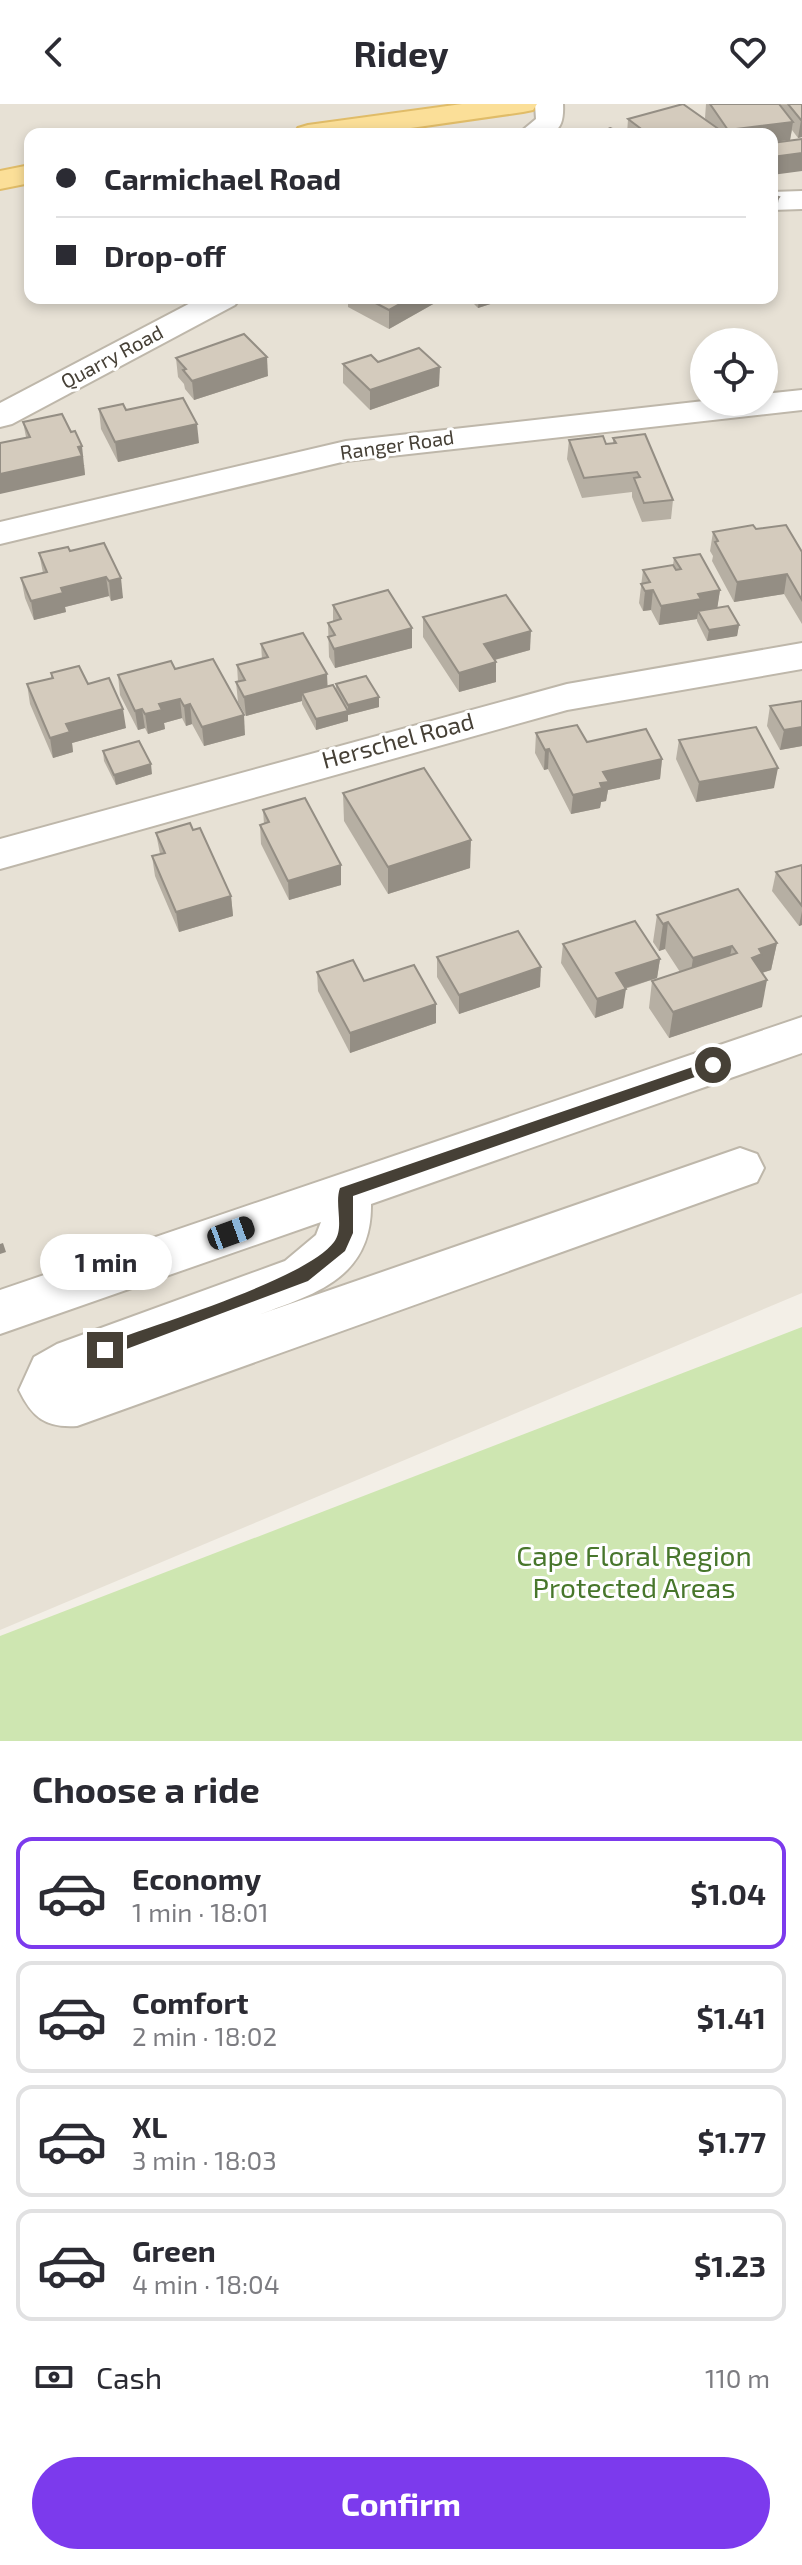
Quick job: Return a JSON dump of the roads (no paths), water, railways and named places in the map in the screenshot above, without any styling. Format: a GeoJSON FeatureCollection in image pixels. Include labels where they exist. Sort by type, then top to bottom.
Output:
{"type":"FeatureCollection","features":[{"type":"Feature","properties":{"kind":"main road"},"geometry":{"type":"LineString","coordinates":[[351,128],[523,104]]}},
{"type":"Feature","properties":{"kind":"main road"},"geometry":{"type":"LineString","coordinates":[[0,180],[24,175]]}},
{"type":"Feature","properties":{"kind":"street"},"geometry":{"type":"LineString","coordinates":[[541,128],[550,122],[549,104]]}},
{"type":"Feature","properties":{"kind":"street"},"geometry":{"type":"LineString","coordinates":[[778,201],[802,200]]}},
{"type":"Feature","properties":{"kind":"street","name":"Quarry Road"},"geometry":{"type":"LineString","coordinates":[[0,417],[213,304]]}},
{"type":"Feature","properties":{"kind":"street","name":"Ranger Road"},"geometry":{"type":"LineString","coordinates":[[0,533],[361,448],[802,400]]}},
{"type":"Feature","properties":{"kind":"street","name":"Herschel Road"},"geometry":{"type":"LineString","coordinates":[[0,854],[567,697],[802,656]]}},
{"type":"Feature","properties":{"kind":"street"},"geometry":{"type":"LineString","coordinates":[[0,1312],[802,1035]]}},
{"type":"Feature","properties":{"kind":"street"},"geometry":{"type":"LineString","coordinates":[[346,1192],[345,1233],[340,1246],[303,1276],[76,1360],[53,1374],[46,1390],[50,1399],[59,1403],[77,1402],[740,1168]]}},
{"type":"Feature","properties":{"kind":"park label","name":"Cape Floral Region Protected Areas"},"geometry":{"type":"Point","coordinates":[634,1572]}}]}
